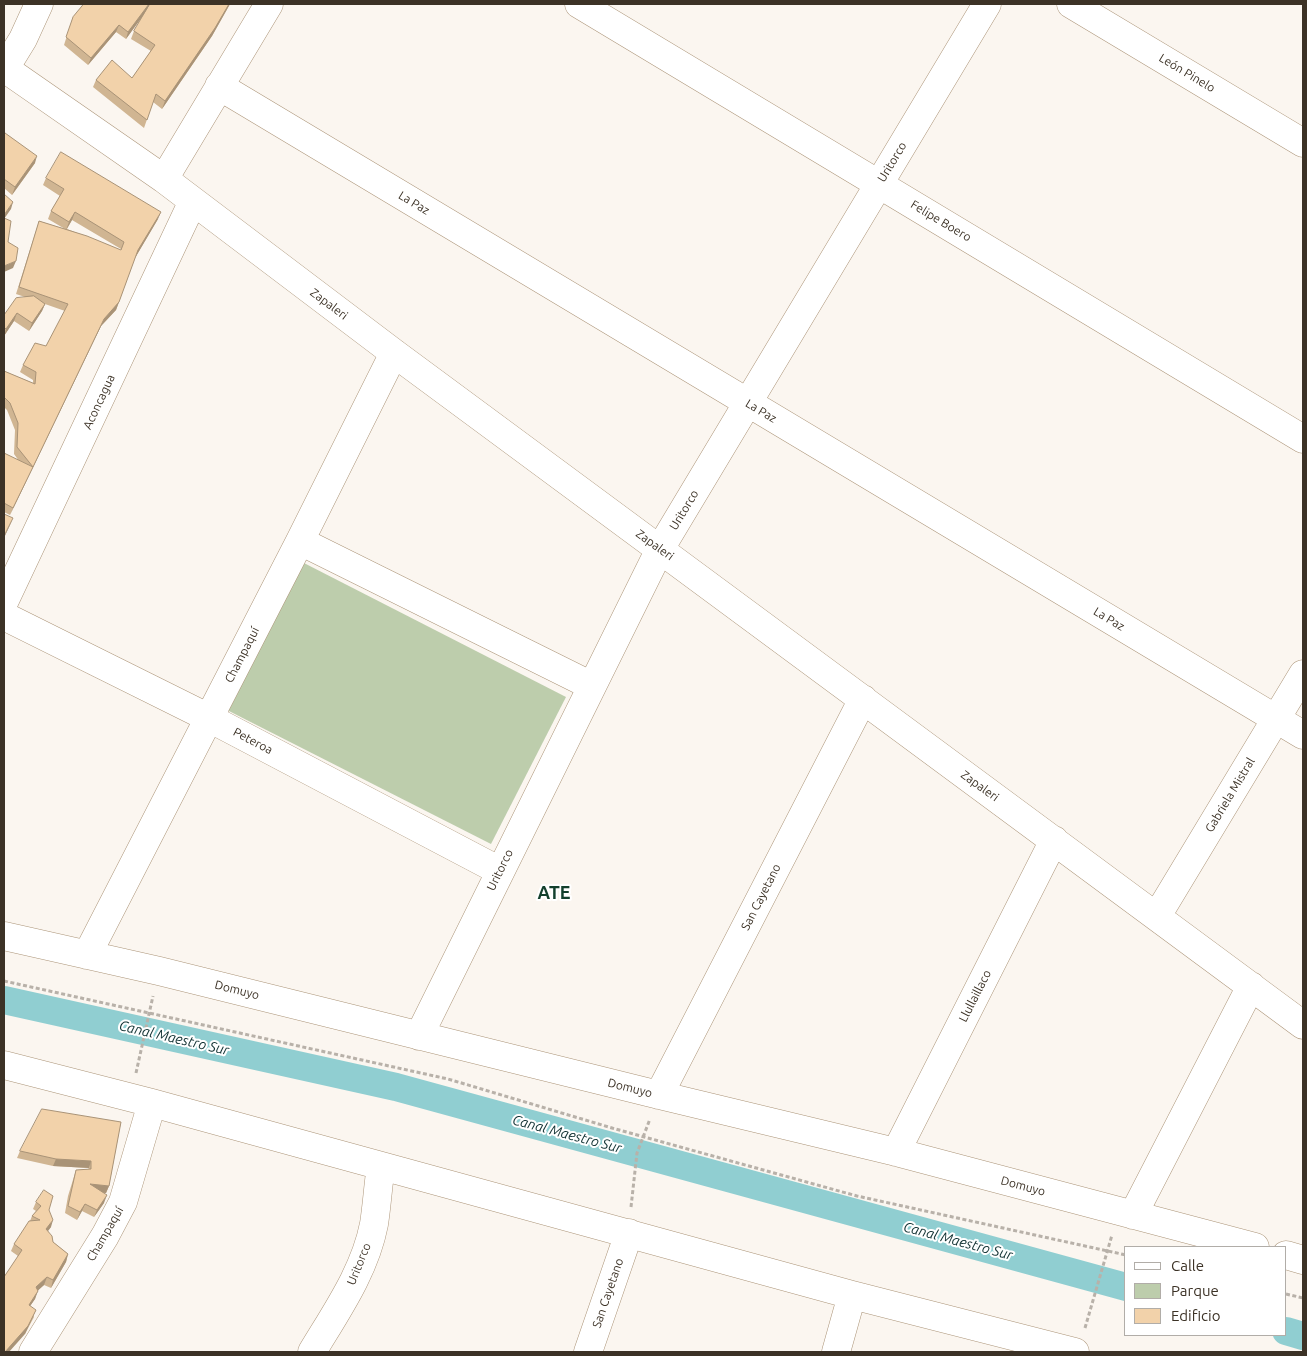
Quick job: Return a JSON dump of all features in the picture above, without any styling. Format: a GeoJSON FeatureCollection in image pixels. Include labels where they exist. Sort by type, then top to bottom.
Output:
{"type":"FeatureCollection","features":[{"type":"Feature","properties":{"kind":"street"},"geometry":{"type":"LineString","coordinates":[[4,69],[22,39],[38,4]]}},
{"type":"Feature","properties":{"kind":"street"},"geometry":{"type":"LineString","coordinates":[[164,179],[268,4]]}},
{"type":"Feature","properties":{"kind":"street","name":"Felipe Boero"},"geometry":{"type":"LineString","coordinates":[[579,4],[1303,439]]}},
{"type":"Feature","properties":{"kind":"street","name":"Uritorco"},"geometry":{"type":"LineString","coordinates":[[419,1036],[660,549],[987,4]]}},
{"type":"Feature","properties":{"kind":"street","name":"León Pinelo"},"geometry":{"type":"LineString","coordinates":[[1071,4],[1303,143]]}},
{"type":"Feature","properties":{"kind":"street","name":"Zapaleri"},"geometry":{"type":"LineString","coordinates":[[4,69],[164,179],[394,353],[1303,1025]]}},
{"type":"Feature","properties":{"kind":"street","name":"La Paz"},"geometry":{"type":"LineString","coordinates":[[219,86],[1303,735]]}},
{"type":"Feature","properties":{"kind":"street","name":"Aconcagua"},"geometry":{"type":"LineString","coordinates":[[4,602],[193,201]]}},
{"type":"Feature","properties":{"kind":"street","name":"Champaquí"},"geometry":{"type":"LineString","coordinates":[[87,955],[300,541],[394,353]]}},
{"type":"Feature","properties":{"kind":"street"},"geometry":{"type":"LineString","coordinates":[[300,541],[592,686]]}},
{"type":"Feature","properties":{"kind":"street","name":"Peteroa"},"geometry":{"type":"LineString","coordinates":[[4,616],[209,718],[500,871]]}},
{"type":"Feature","properties":{"kind":"street","name":"Gabriela Mistral"},"geometry":{"type":"LineString","coordinates":[[1157,916],[1303,674]]}},
{"type":"Feature","properties":{"kind":"street","name":"San Cayetano"},"geometry":{"type":"LineString","coordinates":[[659,1095],[862,698]]}},
{"type":"Feature","properties":{"kind":"street","name":"Llullaillaco"},"geometry":{"type":"LineString","coordinates":[[896,1152],[1054,840]]}},
{"type":"Feature","properties":{"kind":"street","name":"Domuyo"},"geometry":{"type":"LineString","coordinates":[[4,936],[158,971],[896,1152],[1251,1246]]}},
{"type":"Feature","properties":{"kind":"street"},"geometry":{"type":"LineString","coordinates":[[1133,1215],[1251,986]]}},
{"type":"Feature","properties":{"kind":"street"},"geometry":{"type":"LineString","coordinates":[[4,1065],[152,1103],[852,1295],[1075,1352]]}},
{"type":"Feature","properties":{"kind":"street","name":"Champaquí"},"geometry":{"type":"LineString","coordinates":[[32,1352],[106,1236],[123,1202],[152,1103]]}},
{"type":"Feature","properties":{"kind":"street","name":"Uritorco"},"geometry":{"type":"LineString","coordinates":[[312,1352],[348,1292],[365,1254],[374,1225],[381,1166]]}},
{"type":"Feature","properties":{"kind":"street","name":"San Cayetano"},"geometry":{"type":"LineString","coordinates":[[588,1352],[629,1233]]}},
{"type":"Feature","properties":{"kind":"street"},"geometry":{"type":"LineString","coordinates":[[1287,1255],[1303,1260]]}},
{"type":"Feature","properties":{"kind":"street"},"geometry":{"type":"LineString","coordinates":[[836,1352],[852,1295]]}},
{"type":"Feature","properties":{"kind":"path"},"geometry":{"type":"LineString","coordinates":[[4,981],[448,1079],[856,1196],[1124,1255]]}},
{"type":"Feature","properties":{"kind":"path"},"geometry":{"type":"LineString","coordinates":[[141,1051],[149,1013]]}},
{"type":"Feature","properties":{"kind":"path"},"geometry":{"type":"LineString","coordinates":[[629,1233],[637,1153],[659,1095]]}},
{"type":"Feature","properties":{"kind":"path"},"geometry":{"type":"LineString","coordinates":[[1092,1304],[1108,1251]]}},
{"type":"Feature","properties":{"kind":"path"},"geometry":{"type":"LineString","coordinates":[[1287,1294],[1303,1298]]}},
{"type":"Feature","properties":{"kind":"green space"},"geometry":{"type":"Polygon","coordinates":[[[302,562],[566,697],[491,844],[227,710],[302,562]]]}},
{"type":"Feature","properties":{"kind":"building"},"geometry":{"type":"Polygon","coordinates":[[[84,4],[149,4],[128,32],[119,25],[91,58],[66,37],[73,17],[84,4]]]}},
{"type":"Feature","properties":{"kind":"building"},"geometry":{"type":"Polygon","coordinates":[[[150,4],[229,4],[215,28],[165,101],[156,94],[147,120],[96,80],[112,60],[132,78],[155,45],[134,31],[150,4]]]}},
{"type":"Feature","properties":{"kind":"building"},"geometry":{"type":"Polygon","coordinates":[[[5,133],[37,156],[15,187],[4,179],[5,133]]]}},
{"type":"Feature","properties":{"kind":"building"},"geometry":{"type":"Polygon","coordinates":[[[61,152],[161,212],[138,250],[119,302],[104,319],[33,467],[17,447],[18,423],[10,403],[4,397],[4,371],[35,384],[36,372],[23,365],[35,343],[46,346],[68,304],[19,287],[39,221],[87,236],[121,250],[124,242],[75,212],[69,222],[51,211],[64,189],[46,178],[61,152]]]}},
{"type":"Feature","properties":{"kind":"building"},"geometry":{"type":"Polygon","coordinates":[[[4,194],[13,202],[4,215],[4,194]]]}},
{"type":"Feature","properties":{"kind":"building"},"geometry":{"type":"Polygon","coordinates":[[[4,218],[11,221],[8,242],[18,248],[16,261],[4,266],[4,218]]]}},
{"type":"Feature","properties":{"kind":"building"},"geometry":{"type":"Polygon","coordinates":[[[34,296],[45,304],[32,323],[17,313],[6,329],[4,327],[4,315],[16,298],[34,296]]]}},
{"type":"Feature","properties":{"kind":"building"},"geometry":{"type":"Polygon","coordinates":[[[4,453],[33,467],[13,508],[4,503],[4,453]]]}},
{"type":"Feature","properties":{"kind":"building"},"geometry":{"type":"Polygon","coordinates":[[[4,514],[13,518],[4,536],[4,514]]]}},
{"type":"Feature","properties":{"kind":"building"},"geometry":{"type":"Polygon","coordinates":[[[42,1109],[121,1122],[109,1186],[90,1184],[107,1195],[97,1210],[85,1204],[80,1212],[68,1206],[76,1170],[91,1169],[91,1161],[56,1159],[20,1151],[42,1109]]]}},
{"type":"Feature","properties":{"kind":"building"},"geometry":{"type":"Polygon","coordinates":[[[44,1190],[53,1196],[49,1210],[53,1220],[46,1229],[52,1236],[53,1242],[68,1254],[53,1280],[47,1277],[36,1287],[38,1291],[29,1305],[36,1310],[28,1326],[4,1352],[4,1277],[22,1250],[14,1244],[29,1221],[40,1220],[32,1216],[41,1206],[36,1202],[44,1190]]]}},
{"type":"Feature","properties":{"kind":"waterway","name":"Canal Maestro Sur"},"geometry":{"type":"LineString","coordinates":[[4,1000],[396,1087],[1124,1286]]}},
{"type":"Feature","properties":{"kind":"waterway","name":"Canal Maestro Sur"},"geometry":{"type":"LineString","coordinates":[[1287,1331],[1303,1336]]}},
{"type":"Feature","properties":{"kind":"district","name":"ATE"},"geometry":{"type":"Point","coordinates":[554,893]}}]}
